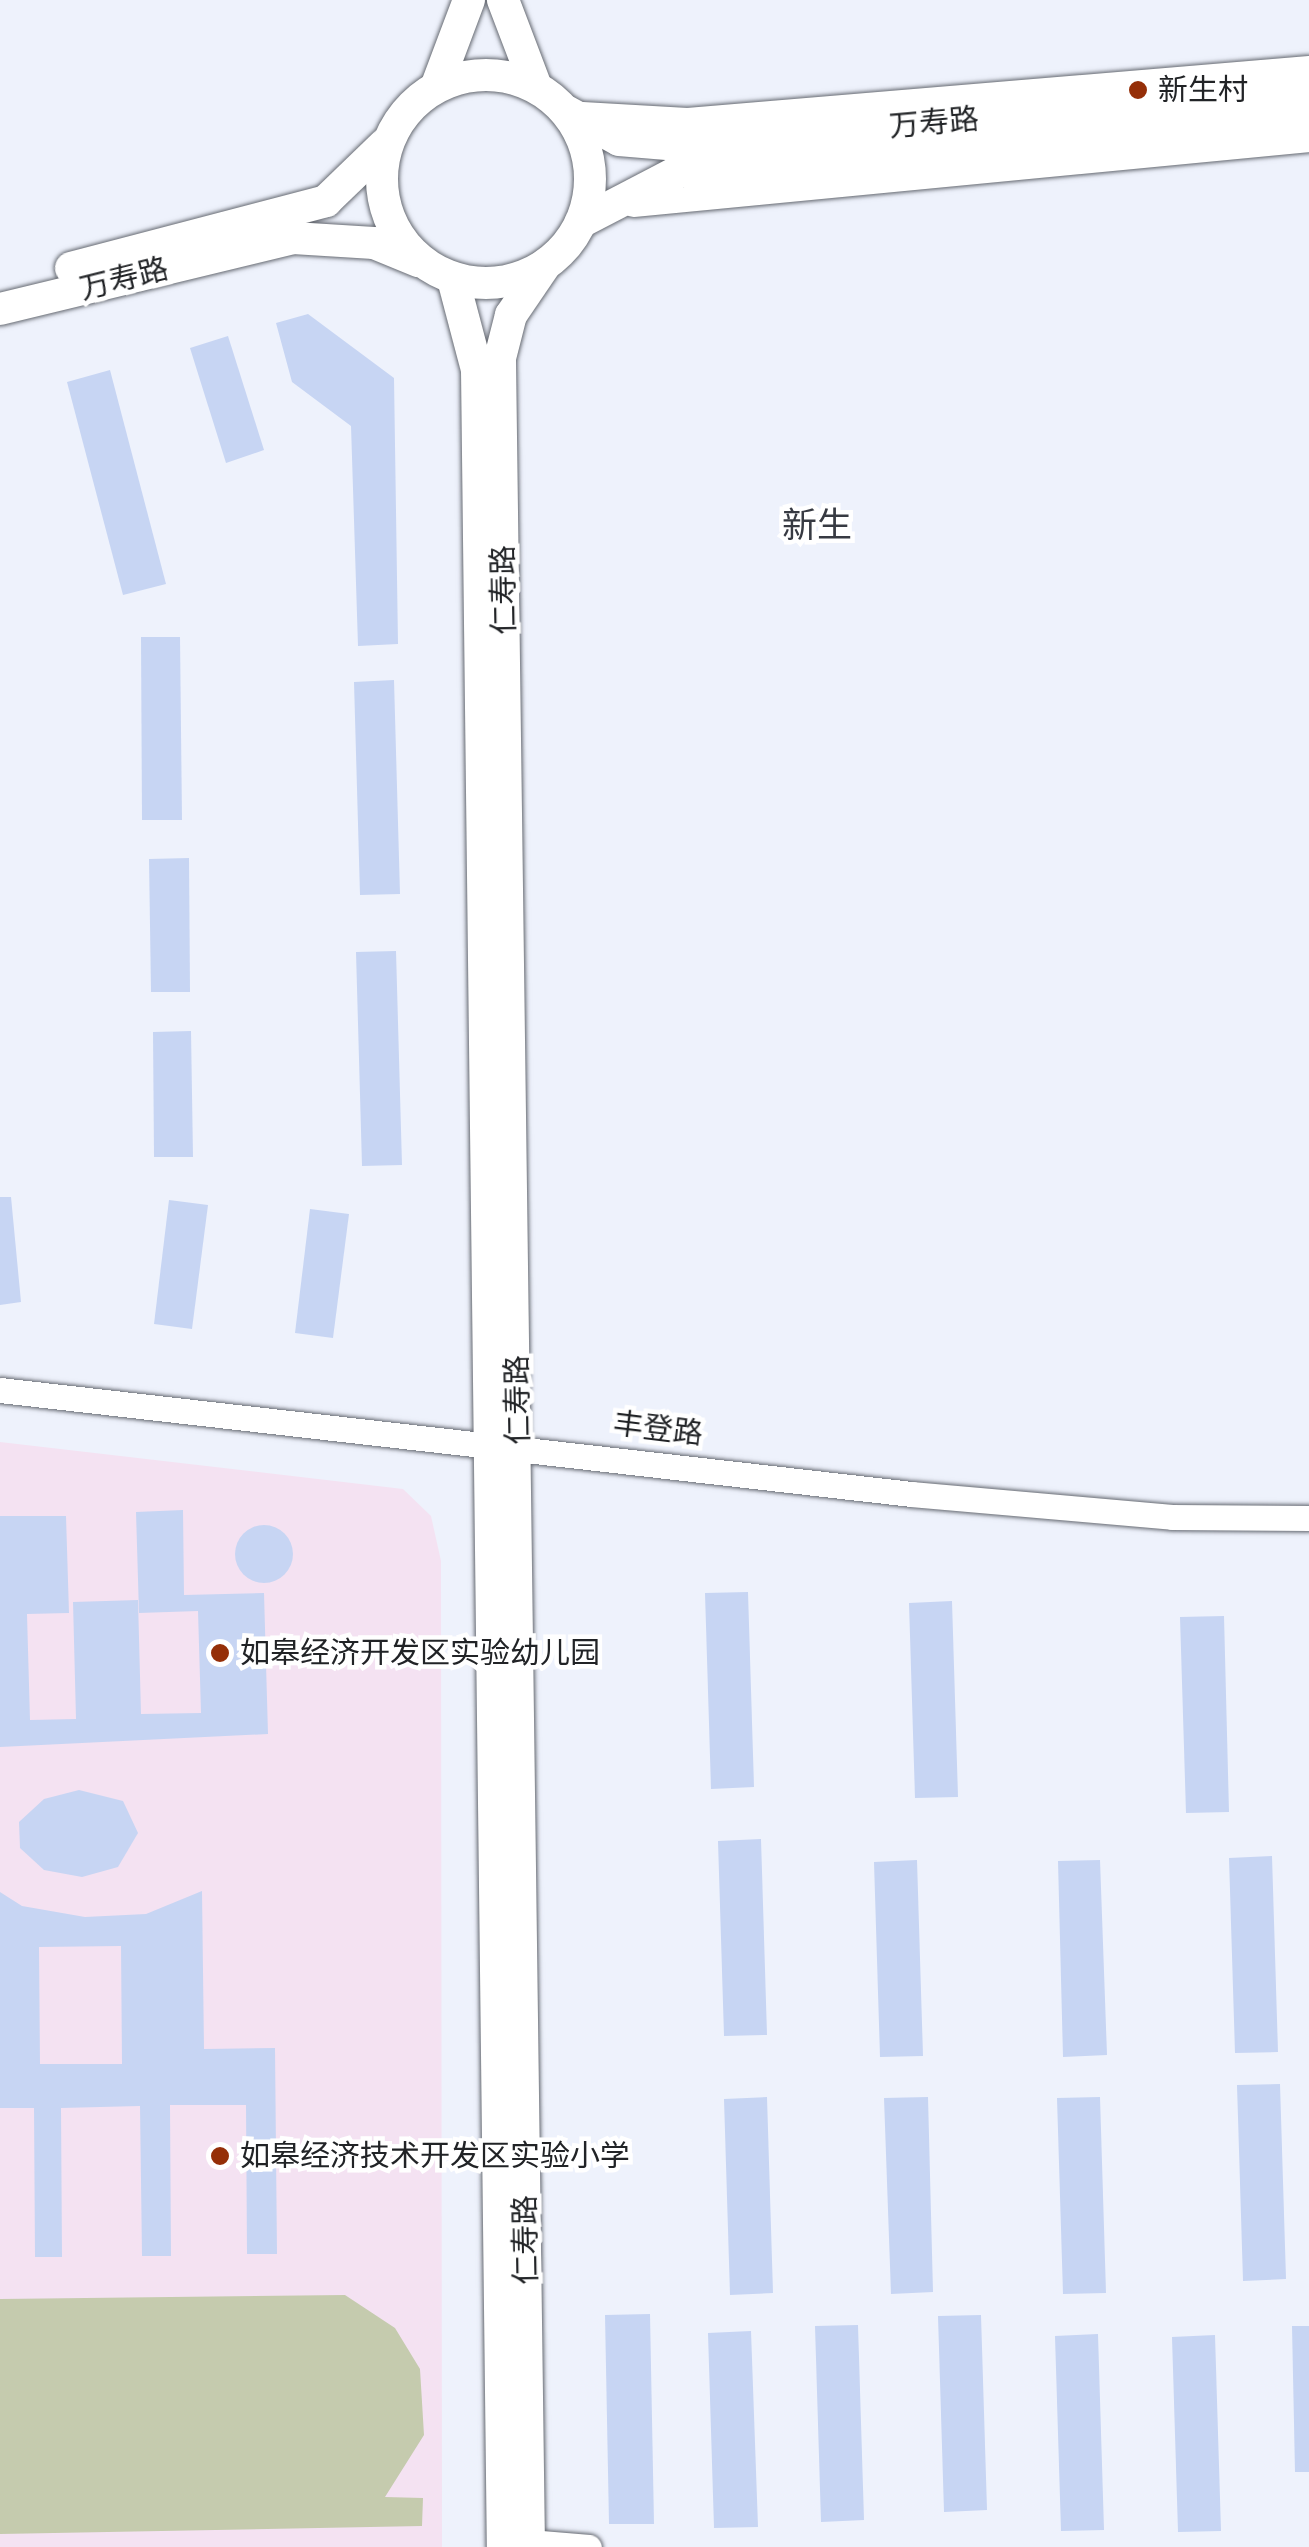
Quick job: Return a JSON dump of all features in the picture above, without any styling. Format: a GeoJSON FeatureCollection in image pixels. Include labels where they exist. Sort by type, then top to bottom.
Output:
{"type":"FeatureCollection","features":[{"type":"Feature","properties":{"kind":"main road"},"geometry":{"type":"LineString","coordinates":[[469,0],[437,85],[390,138],[384,206],[422,263],[453,279],[516,280],[545,266],[581,222],[590,164],[566,111],[536,86],[503,0]]}},
{"type":"Feature","properties":{"kind":"main road"},"geometry":{"type":"LineString","coordinates":[[437,85],[470,74],[536,86]]}},
{"type":"Feature","properties":{"kind":"main road","name":"万寿路"},"geometry":{"type":"LineString","coordinates":[[566,111],[618,140],[679,145],[1309,92]]}},
{"type":"Feature","properties":{"kind":"main road","name":"万寿路"},"geometry":{"type":"LineString","coordinates":[[581,222],[676,172],[1309,116]]}},
{"type":"Feature","properties":{"kind":"main road","name":"万寿路"},"geometry":{"type":"LineString","coordinates":[[0,286],[326,201],[354,183],[390,138]]}},
{"type":"Feature","properties":{"kind":"main road","name":"万寿路"},"geometry":{"type":"LineString","coordinates":[[0,309],[293,238],[374,242],[422,263]]}},
{"type":"Feature","properties":{"kind":"main road","name":"仁寿路"},"geometry":{"type":"LineString","coordinates":[[503,1443],[500,358],[511,314],[545,266]]}},
{"type":"Feature","properties":{"kind":"main road","name":"仁寿路"},"geometry":{"type":"LineString","coordinates":[[453,279],[477,370],[503,1443],[520,2545]]}},
{"type":"Feature","properties":{"kind":"street"},"geometry":{"type":"LineString","coordinates":[[566,111],[687,120],[1309,68]]}},
{"type":"Feature","properties":{"kind":"street"},"geometry":{"type":"LineString","coordinates":[[581,222],[681,193],[1309,139]]}},
{"type":"Feature","properties":{"kind":"street","name":"丰登路"},"geometry":{"type":"LineString","coordinates":[[0,1390],[1044,1506],[1309,1518]]}},
{"type":"Feature","properties":{"kind":"street"},"geometry":{"type":"LineString","coordinates":[[520,2545],[588,2547]]}},
{"type":"Feature","properties":{"kind":"shaded area","name":"如皋经济技术开发区实验小学"},"geometry":{"type":"Polygon","coordinates":[[[0,1442],[403,1489],[431,1516],[441,1561],[442,2547],[0,2547],[0,1442]]]}},
{"type":"Feature","properties":{"kind":"green space"},"geometry":{"type":"Polygon","coordinates":[[[345,2295],[395,2328],[420,2369],[424,2435],[385,2497],[423,2498],[422,2526],[0,2534],[0,2299],[345,2295]]]}},
{"type":"Feature","properties":{"kind":"building"},"geometry":{"type":"Polygon","coordinates":[[[308,314],[394,378],[398,644],[358,646],[351,426],[292,382],[276,323],[308,314]]]}},
{"type":"Feature","properties":{"kind":"building"},"geometry":{"type":"Polygon","coordinates":[[[228,336],[264,450],[226,463],[190,348],[228,336]]]}},
{"type":"Feature","properties":{"kind":"building"},"geometry":{"type":"Polygon","coordinates":[[[110,370],[166,584],[123,595],[67,382],[110,370]]]}},
{"type":"Feature","properties":{"kind":"building"},"geometry":{"type":"Polygon","coordinates":[[[141,637],[180,637],[182,820],[142,820],[141,637]]]}},
{"type":"Feature","properties":{"kind":"building"},"geometry":{"type":"Polygon","coordinates":[[[394,680],[400,894],[360,895],[354,682],[394,680]]]}},
{"type":"Feature","properties":{"kind":"building"},"geometry":{"type":"Polygon","coordinates":[[[189,858],[190,992],[151,992],[149,859],[189,858]]]}},
{"type":"Feature","properties":{"kind":"building"},"geometry":{"type":"Polygon","coordinates":[[[396,951],[402,1165],[362,1166],[356,952],[396,951]]]}},
{"type":"Feature","properties":{"kind":"building"},"geometry":{"type":"Polygon","coordinates":[[[191,1031],[193,1157],[154,1157],[153,1032],[191,1031]]]}},
{"type":"Feature","properties":{"kind":"building"},"geometry":{"type":"Polygon","coordinates":[[[0,1197],[11,1197],[21,1302],[0,1305],[0,1197]]]}},
{"type":"Feature","properties":{"kind":"building"},"geometry":{"type":"Polygon","coordinates":[[[169,1200],[208,1205],[192,1329],[154,1324],[169,1200]]]}},
{"type":"Feature","properties":{"kind":"building"},"geometry":{"type":"Polygon","coordinates":[[[310,1209],[349,1214],[333,1338],[295,1333],[310,1209]]]}},
{"type":"Feature","properties":{"kind":"building"},"geometry":{"type":"Polygon","coordinates":[[[183,1510],[184,1595],[264,1593],[268,1734],[0,1747],[0,1516],[66,1516],[69,1613],[27,1614],[30,1720],[76,1719],[73,1602],[138,1600],[141,1714],[201,1713],[198,1611],[139,1613],[136,1512],[183,1510]]]}},
{"type":"Feature","properties":{"kind":"building"},"geometry":{"type":"Polygon","coordinates":[[[264,1525],[284,1534],[293,1554],[284,1574],[264,1583],[244,1574],[235,1554],[244,1534],[264,1525]]]}},
{"type":"Feature","properties":{"kind":"building"},"geometry":{"type":"Polygon","coordinates":[[[748,1592],[754,1787],[711,1789],[705,1593],[748,1592]]]}},
{"type":"Feature","properties":{"kind":"building"},"geometry":{"type":"Polygon","coordinates":[[[952,1601],[958,1797],[915,1798],[909,1603],[952,1601]]]}},
{"type":"Feature","properties":{"kind":"building"},"geometry":{"type":"Polygon","coordinates":[[[1224,1616],[1229,1812],[1186,1813],[1180,1617],[1224,1616]]]}},
{"type":"Feature","properties":{"kind":"building"},"geometry":{"type":"Polygon","coordinates":[[[79,1790],[123,1801],[138,1833],[118,1867],[82,1877],[44,1870],[20,1848],[19,1822],[44,1799],[79,1790]]]}},
{"type":"Feature","properties":{"kind":"building"},"geometry":{"type":"Polygon","coordinates":[[[761,1839],[767,2035],[724,2036],[718,1841],[761,1839]]]}},
{"type":"Feature","properties":{"kind":"building"},"geometry":{"type":"Polygon","coordinates":[[[1272,1856],[1278,2052],[1235,2053],[1229,1858],[1272,1856]]]}},
{"type":"Feature","properties":{"kind":"building"},"geometry":{"type":"Polygon","coordinates":[[[917,1860],[923,2056],[880,2057],[874,1862],[917,1860]]]}},
{"type":"Feature","properties":{"kind":"building"},"geometry":{"type":"Polygon","coordinates":[[[1100,1860],[1107,2055],[1063,2057],[1058,1861],[1100,1860]]]}},
{"type":"Feature","properties":{"kind":"building"},"geometry":{"type":"Polygon","coordinates":[[[202,1891],[204,2049],[275,2048],[277,2254],[247,2254],[246,2105],[170,2105],[171,2256],[142,2256],[140,2106],[61,2108],[62,2257],[35,2257],[34,2108],[0,2108],[0,1892],[22,1906],[85,1917],[146,1914],[202,1891]],[[121,1946],[39,1947],[40,2064],[122,2064],[121,1946]]]}},
{"type":"Feature","properties":{"kind":"building"},"geometry":{"type":"Polygon","coordinates":[[[1280,2084],[1286,2279],[1243,2281],[1237,2085],[1280,2084]]]}},
{"type":"Feature","properties":{"kind":"building"},"geometry":{"type":"Polygon","coordinates":[[[767,2097],[773,2293],[730,2295],[724,2099],[767,2097]]]}},
{"type":"Feature","properties":{"kind":"building"},"geometry":{"type":"Polygon","coordinates":[[[928,2097],[933,2292],[891,2294],[884,2098],[928,2097]]]}},
{"type":"Feature","properties":{"kind":"building"},"geometry":{"type":"Polygon","coordinates":[[[1100,2097],[1106,2293],[1063,2294],[1057,2098],[1100,2097]]]}},
{"type":"Feature","properties":{"kind":"building"},"geometry":{"type":"Polygon","coordinates":[[[650,2314],[654,2524],[609,2524],[605,2315],[650,2314]]]}},
{"type":"Feature","properties":{"kind":"building"},"geometry":{"type":"Polygon","coordinates":[[[981,2315],[987,2510],[944,2512],[938,2316],[981,2315]]]}},
{"type":"Feature","properties":{"kind":"building"},"geometry":{"type":"Polygon","coordinates":[[[858,2325],[864,2520],[821,2522],[815,2326],[858,2325]]]}},
{"type":"Feature","properties":{"kind":"building"},"geometry":{"type":"Polygon","coordinates":[[[1292,2326],[1309,2326],[1309,2472],[1295,2472],[1292,2326]]]}},
{"type":"Feature","properties":{"kind":"building"},"geometry":{"type":"Polygon","coordinates":[[[751,2331],[758,2527],[714,2528],[708,2333],[751,2331]]]}},
{"type":"Feature","properties":{"kind":"building"},"geometry":{"type":"Polygon","coordinates":[[[1098,2334],[1104,2530],[1061,2531],[1055,2336],[1098,2334]]]}},
{"type":"Feature","properties":{"kind":"building"},"geometry":{"type":"Polygon","coordinates":[[[1215,2335],[1221,2531],[1178,2532],[1172,2337],[1215,2335]]]}},
{"type":"Feature","properties":{"kind":"place","name":"新生村"},"geometry":{"type":"Point","coordinates":[1138,90]}},
{"type":"Feature","properties":{"kind":"place","name":"如皋经济开发区实验幼儿园"},"geometry":{"type":"Point","coordinates":[220,1653]}},
{"type":"Feature","properties":{"kind":"place","name":"如皋经济技术开发区实验小学"},"geometry":{"type":"Point","coordinates":[220,2156]}},
{"type":"Feature","properties":{"kind":"district","name":"新生"},"geometry":{"type":"Point","coordinates":[817,526]}}]}
